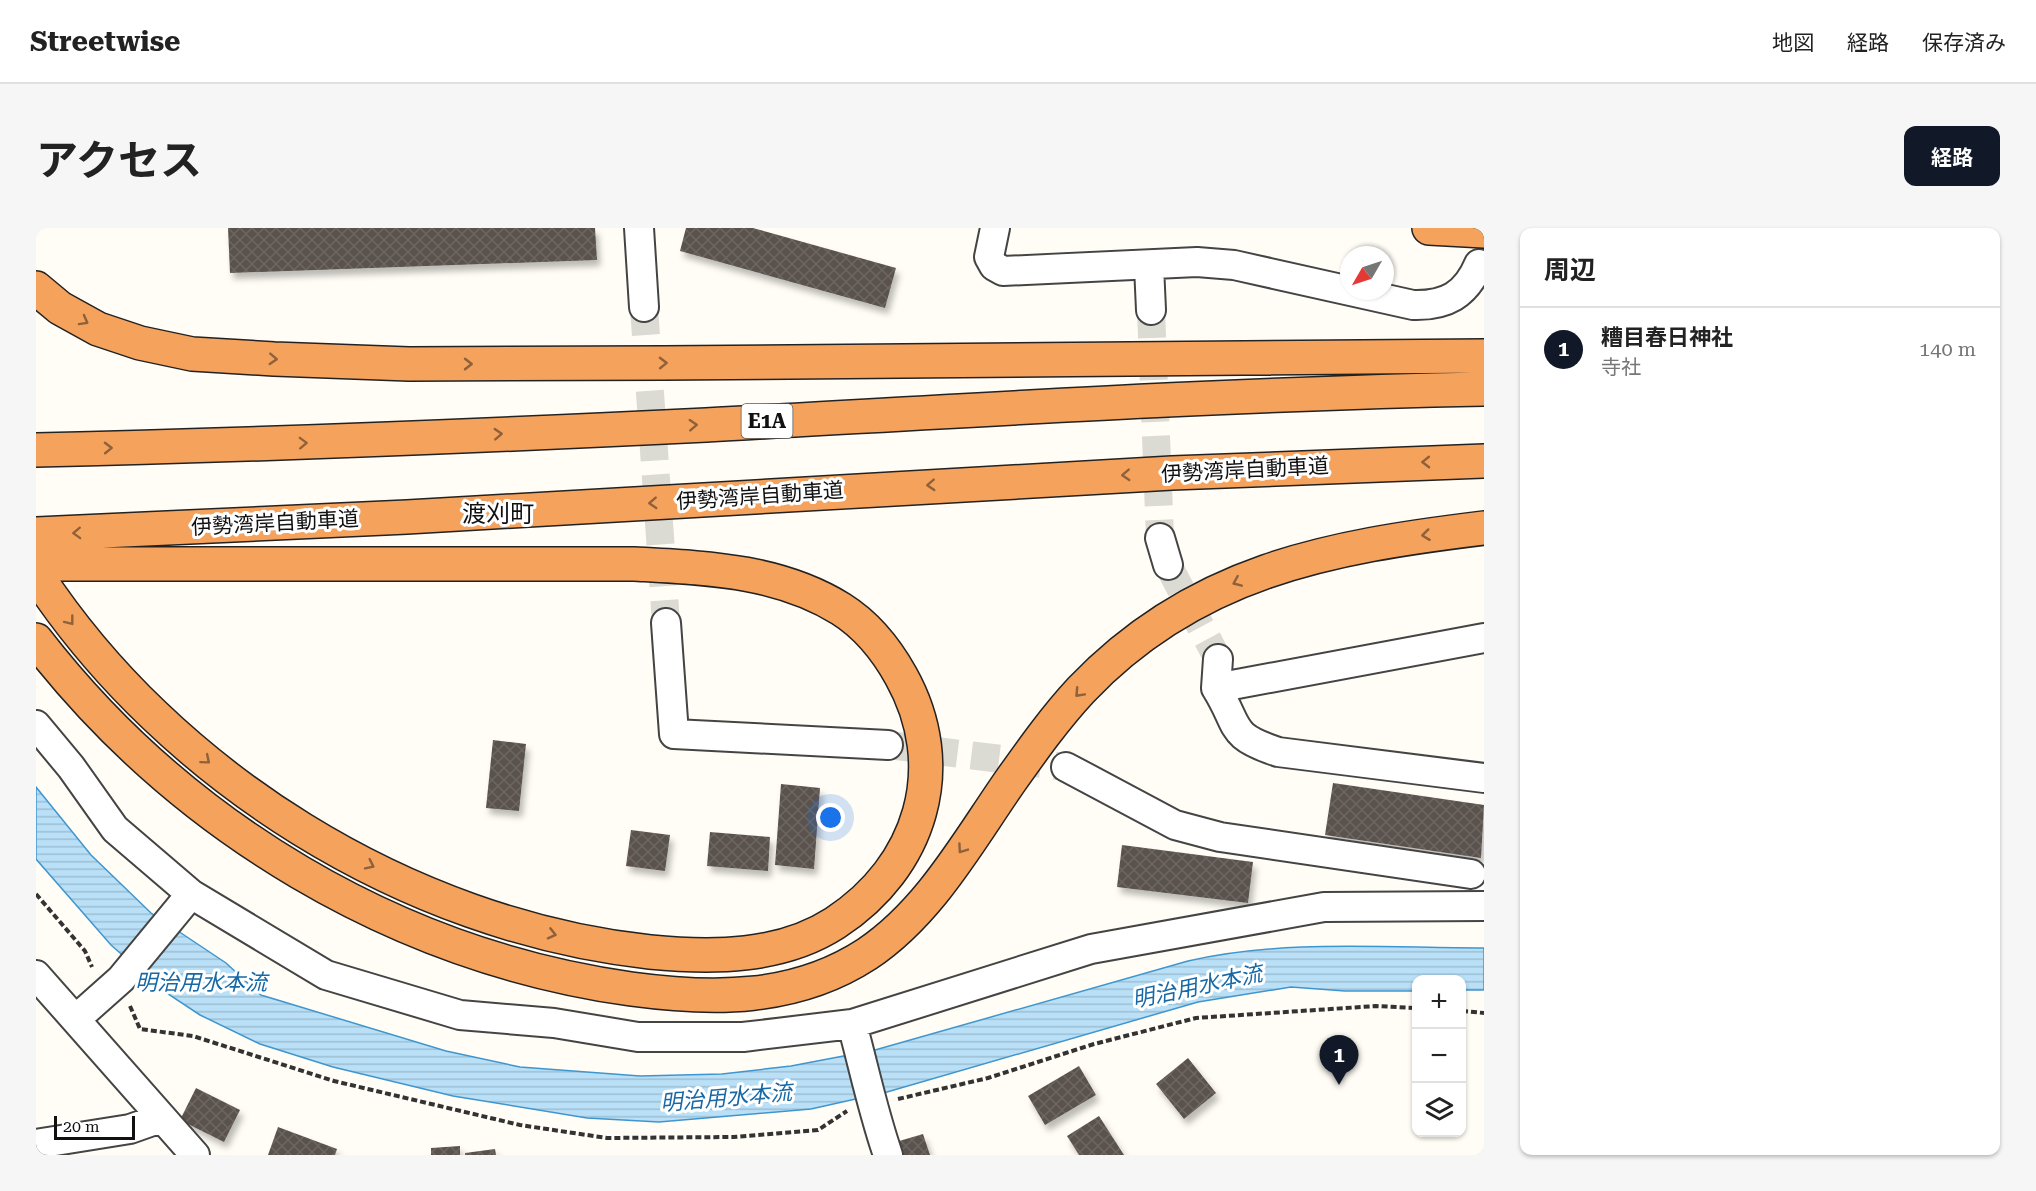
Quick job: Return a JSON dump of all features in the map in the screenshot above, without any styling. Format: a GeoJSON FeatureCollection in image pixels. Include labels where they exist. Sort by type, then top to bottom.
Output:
{"type":"FeatureCollection","features":[{"type":"Feature","properties":{"kind":"highway"},"geometry":{"type":"LineString","coordinates":[[1429,228],[1484,231]]}},
{"type":"Feature","properties":{"kind":"highway"},"geometry":{"type":"LineString","coordinates":[[36,288],[60,308],[98,329],[140,343],[192,354],[274,359],[408,364],[1484,356]]}},
{"type":"Feature","properties":{"kind":"highway","name":"E1A"},"geometry":{"type":"LineString","coordinates":[[43,450],[276,444],[692,425],[1112,402],[1484,389]]}},
{"type":"Feature","properties":{"kind":"highway","name":"伊勢湾岸自動車道"},"geometry":{"type":"LineString","coordinates":[[36,534],[1148,474],[1484,461]]}},
{"type":"Feature","properties":{"kind":"highway"},"geometry":{"type":"LineString","coordinates":[[36,640],[102,717],[147,760],[200,804],[264,851],[333,892],[400,926],[535,971],[602,985],[705,996],[761,994],[801,985],[837,971],[868,953],[897,931],[920,907],[1027,757],[1080,691],[1114,658],[1174,613],[1253,575],[1296,561],[1348,547],[1484,528]]}},
{"type":"Feature","properties":{"kind":"highway"},"geometry":{"type":"LineString","coordinates":[[36,564],[634,564],[698,568],[778,580],[842,610],[867,629],[890,657],[908,688],[920,721],[927,756],[925,790],[918,822],[905,852],[885,879],[862,902],[835,923],[806,938],[771,949],[731,956],[680,955],[626,949],[492,918],[420,889],[355,858],[292,824],[226,777],[172,731],[125,685],[84,639],[36,574]]}},
{"type":"Feature","properties":{"kind":"street"},"geometry":{"type":"LineString","coordinates":[[639,228],[644,307]]}},
{"type":"Feature","properties":{"kind":"street"},"geometry":{"type":"LineString","coordinates":[[995,228],[989,257],[994,266],[1003,271],[1197,262],[1234,265],[1389,301],[1431,306],[1448,301],[1462,292],[1472,280],[1479,264]]}},
{"type":"Feature","properties":{"kind":"street"},"geometry":{"type":"LineString","coordinates":[[1149,266],[1151,310]]}},
{"type":"Feature","properties":{"kind":"street"},"geometry":{"type":"LineString","coordinates":[[666,623],[674,734],[888,745]]}},
{"type":"Feature","properties":{"kind":"street"},"geometry":{"type":"LineString","coordinates":[[1216,688],[1484,639]]}},
{"type":"Feature","properties":{"kind":"street"},"geometry":{"type":"LineString","coordinates":[[1218,658],[1216,688],[1229,708],[1235,729],[1252,743],[1278,752],[1484,778]]}},
{"type":"Feature","properties":{"kind":"street"},"geometry":{"type":"LineString","coordinates":[[36,725],[71,767],[115,830],[191,894],[326,975],[460,1015],[554,1023],[638,1037],[743,1037],[852,1024],[1091,949],[1324,907],[1484,906]]}},
{"type":"Feature","properties":{"kind":"street"},"geometry":{"type":"LineString","coordinates":[[1066,767],[1175,825],[1220,837],[1471,874]]}},
{"type":"Feature","properties":{"kind":"street"},"geometry":{"type":"LineString","coordinates":[[76,1019],[121,980],[191,894]]}},
{"type":"Feature","properties":{"kind":"street"},"geometry":{"type":"LineString","coordinates":[[40,985],[76,1019],[195,1155]]}},
{"type":"Feature","properties":{"kind":"street"},"geometry":{"type":"LineString","coordinates":[[852,1024],[871,1092],[871,1105],[888,1155]]}},
{"type":"Feature","properties":{"kind":"street"},"geometry":{"type":"LineString","coordinates":[[36,1143],[130,1130],[161,1118]]}},
{"type":"Feature","properties":{"kind":"path"},"geometry":{"type":"LineString","coordinates":[[1466,1011],[1484,1013]]}},
{"type":"Feature","properties":{"kind":"water","name":"明治用水本流"},"geometry":{"type":"Polygon","coordinates":[[[36,787],[91,855],[151,913],[226,963],[261,995],[446,1051],[520,1067],[640,1076],[722,1074],[791,1066],[875,1050],[1188,961],[1224,954],[1298,947],[1484,948],[1484,990],[1466,990],[1466,975],[1412,975],[1412,991],[1345,991],[1291,987],[1198,1002],[887,1092],[811,1109],[659,1122],[587,1118],[453,1096],[333,1067],[260,1044],[200,1015],[162,990],[111,945],[36,859],[36,787]]]}},
{"type":"Feature","properties":{"kind":"building"},"geometry":{"type":"Polygon","coordinates":[[[228,228],[595,228],[597,260],[230,273],[228,228]]]}},
{"type":"Feature","properties":{"kind":"building"},"geometry":{"type":"Polygon","coordinates":[[[686,228],[753,228],[896,268],[885,308],[680,251],[686,228]]]}},
{"type":"Feature","properties":{"kind":"building"},"geometry":{"type":"Polygon","coordinates":[[[493,740],[526,744],[519,811],[486,808],[493,740]]]}},
{"type":"Feature","properties":{"kind":"building"},"geometry":{"type":"Polygon","coordinates":[[[1333,783],[1484,805],[1481,858],[1325,835],[1333,783]]]}},
{"type":"Feature","properties":{"kind":"building"},"geometry":{"type":"Polygon","coordinates":[[[781,784],[820,788],[814,869],[775,865],[781,784]]]}},
{"type":"Feature","properties":{"kind":"building"},"geometry":{"type":"Polygon","coordinates":[[[631,830],[670,835],[665,871],[626,866],[631,830]]]}},
{"type":"Feature","properties":{"kind":"building"},"geometry":{"type":"Polygon","coordinates":[[[710,832],[770,837],[768,871],[707,866],[710,832]]]}},
{"type":"Feature","properties":{"kind":"building"},"geometry":{"type":"Polygon","coordinates":[[[1122,845],[1253,862],[1248,903],[1117,887],[1122,845]]]}},
{"type":"Feature","properties":{"kind":"building"},"geometry":{"type":"Polygon","coordinates":[[[1188,1058],[1216,1093],[1184,1119],[1156,1084],[1188,1058]]]}},
{"type":"Feature","properties":{"kind":"building"},"geometry":{"type":"Polygon","coordinates":[[[1079,1066],[1096,1095],[1045,1125],[1028,1096],[1079,1066]]]}},
{"type":"Feature","properties":{"kind":"building"},"geometry":{"type":"Polygon","coordinates":[[[196,1088],[240,1110],[224,1142],[180,1120],[196,1088]]]}},
{"type":"Feature","properties":{"kind":"building"},"geometry":{"type":"Polygon","coordinates":[[[1099,1116],[1124,1155],[1079,1155],[1067,1136],[1099,1116]]]}},
{"type":"Feature","properties":{"kind":"building"},"geometry":{"type":"Polygon","coordinates":[[[278,1127],[337,1149],[335,1155],[268,1155],[278,1127]]]}},
{"type":"Feature","properties":{"kind":"building"},"geometry":{"type":"Polygon","coordinates":[[[923,1134],[930,1155],[893,1155],[889,1144],[923,1134]]]}},
{"type":"Feature","properties":{"kind":"building"},"geometry":{"type":"Polygon","coordinates":[[[460,1146],[460,1155],[431,1155],[431,1148],[460,1146]]]}},
{"type":"Feature","properties":{"kind":"building"},"geometry":{"type":"Polygon","coordinates":[[[495,1149],[496,1155],[465,1155],[465,1153],[495,1149]]]}},
{"type":"Feature","properties":{"kind":"tunnel"},"geometry":{"type":"LineString","coordinates":[[644,307],[666,623]]}},
{"type":"Feature","properties":{"kind":"tunnel"},"geometry":{"type":"LineString","coordinates":[[1151,310],[1160,538]]}},
{"type":"Feature","properties":{"kind":"tunnel"},"geometry":{"type":"LineString","coordinates":[[1168,565],[1218,659]]}},
{"type":"Feature","properties":{"kind":"tunnel"},"geometry":{"type":"LineString","coordinates":[[888,745],[1066,767]]}},
{"type":"Feature","properties":{"kind":"place","name":"糟目春日神社"},"geometry":{"type":"Point","coordinates":[1339,1085]}},
{"type":"Feature","properties":{"kind":"district","name":"渡刈町"},"geometry":{"type":"Point","coordinates":[498,514]}}]}
